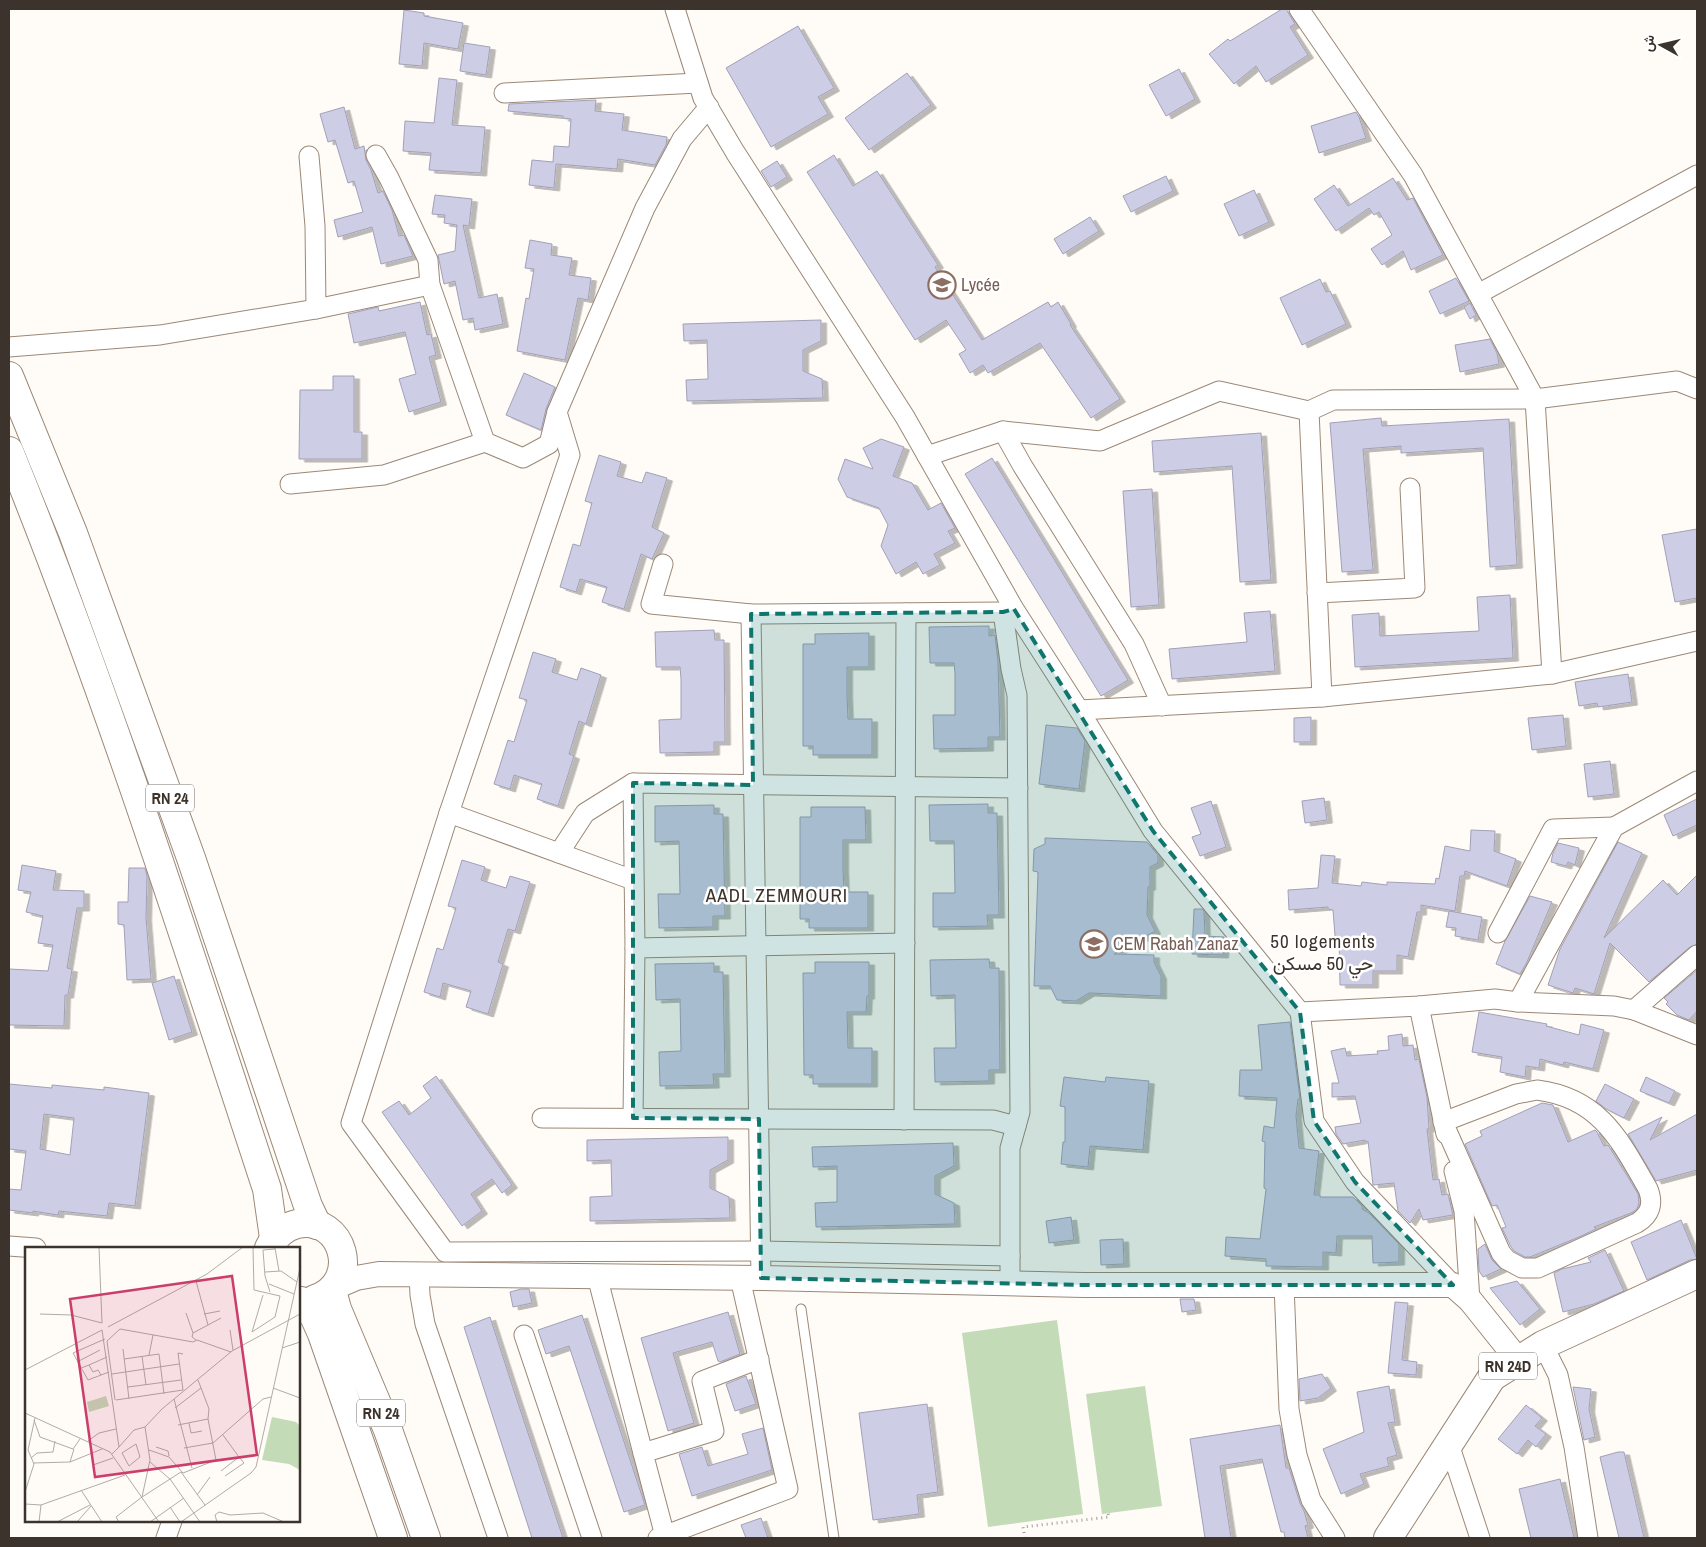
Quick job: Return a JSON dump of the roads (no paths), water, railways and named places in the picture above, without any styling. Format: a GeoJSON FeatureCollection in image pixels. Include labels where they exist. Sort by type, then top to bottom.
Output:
{"type":"FeatureCollection","features":[{"type":"Feature","properties":{"kind":"main road","name":"RN 24"},"geometry":{"type":"LineString","coordinates":[[9,376],[73,533],[178,821],[308,1206],[317,1225]]}},
{"type":"Feature","properties":{"kind":"main road","name":"RN 24"},"geometry":{"type":"LineString","coordinates":[[9,452],[49,552],[161,866],[267,1189],[270,1246]]}},
{"type":"Feature","properties":{"kind":"main road"},"geometry":{"type":"LineString","coordinates":[[270,1246],[286,1228],[294,1225],[310,1223],[317,1225],[335,1237],[343,1256],[342,1272],[333,1289],[323,1297],[312,1300],[300,1300]]}},
{"type":"Feature","properties":{"kind":"main road","name":"RN 24D"},"geometry":{"type":"LineString","coordinates":[[1388,1538],[1492,1377],[1543,1345],[1697,1274]]}},
{"type":"Feature","properties":{"kind":"main road","name":"RN 24"},"geometry":{"type":"LineString","coordinates":[[333,1289],[337,1309],[388,1430],[426,1538]]}},
{"type":"Feature","properties":{"kind":"main road","name":"RN 24"},"geometry":{"type":"LineString","coordinates":[[300,1300],[314,1316],[322,1334],[393,1538]]}},
{"type":"Feature","properties":{"kind":"street"},"geometry":{"type":"LineString","coordinates":[[675,9],[703,98],[735,152],[905,417],[1009,611],[1079,710],[1153,831],[1300,1012],[1314,1121],[1355,1182],[1453,1285],[1470,1300],[1518,1360]]}},
{"type":"Feature","properties":{"kind":"street"},"geometry":{"type":"LineString","coordinates":[[1299,9],[1413,175],[1535,399],[1552,674]]}},
{"type":"Feature","properties":{"kind":"street"},"geometry":{"type":"LineString","coordinates":[[504,93],[698,84]]}},
{"type":"Feature","properties":{"kind":"street"},"geometry":{"type":"LineString","coordinates":[[290,484],[384,475],[485,442],[523,458],[549,444],[557,412],[645,208],[682,139],[709,107]]}},
{"type":"Feature","properties":{"kind":"street"},"geometry":{"type":"LineString","coordinates":[[376,155],[428,260],[430,285],[485,442]]}},
{"type":"Feature","properties":{"kind":"street"},"geometry":{"type":"LineString","coordinates":[[309,156],[315,226],[316,309]]}},
{"type":"Feature","properties":{"kind":"street"},"geometry":{"type":"LineString","coordinates":[[1478,294],[1697,174]]}},
{"type":"Feature","properties":{"kind":"street"},"geometry":{"type":"LineString","coordinates":[[9,347],[160,335],[316,309],[430,285]]}},
{"type":"Feature","properties":{"kind":"street"},"geometry":{"type":"LineString","coordinates":[[927,456],[1003,432],[1100,441],[1219,391],[1309,411],[1333,400],[1535,399],[1677,381],[1697,389]]}},
{"type":"Feature","properties":{"kind":"street"},"geometry":{"type":"LineString","coordinates":[[1309,411],[1322,697]]}},
{"type":"Feature","properties":{"kind":"street"},"geometry":{"type":"LineString","coordinates":[[557,412],[570,454],[449,813],[351,1123],[445,1252],[761,1251],[1010,1256]]}},
{"type":"Feature","properties":{"kind":"street"},"geometry":{"type":"LineString","coordinates":[[1003,432],[1134,644],[1162,706]]}},
{"type":"Feature","properties":{"kind":"street"},"geometry":{"type":"LineString","coordinates":[[549,444],[570,454]]}},
{"type":"Feature","properties":{"kind":"street"},"geometry":{"type":"LineString","coordinates":[[1317,593],[1415,588],[1410,488]]}},
{"type":"Feature","properties":{"kind":"street"},"geometry":{"type":"LineString","coordinates":[[663,564],[651,604],[751,614],[1009,611]]}},
{"type":"Feature","properties":{"kind":"street"},"geometry":{"type":"LineString","coordinates":[[1009,611],[1011,669],[1017,695],[1020,1112],[1010,1148],[1010,1283]]}},
{"type":"Feature","properties":{"kind":"street"},"geometry":{"type":"LineString","coordinates":[[904,1120],[906,613]]}},
{"type":"Feature","properties":{"kind":"street"},"geometry":{"type":"LineString","coordinates":[[597,1276],[644,1453],[661,1537],[788,1489],[759,1359],[751,1278],[761,1251],[751,614]]}},
{"type":"Feature","properties":{"kind":"street"},"geometry":{"type":"LineString","coordinates":[[1079,710],[1322,697],[1552,674],[1697,641]]}},
{"type":"Feature","properties":{"kind":"street"},"geometry":{"type":"LineString","coordinates":[[1498,933],[1553,829],[1614,826],[1697,781]]}},
{"type":"Feature","properties":{"kind":"street"},"geometry":{"type":"LineString","coordinates":[[559,853],[585,813],[633,783],[1018,788]]}},
{"type":"Feature","properties":{"kind":"street"},"geometry":{"type":"LineString","coordinates":[[633,783],[635,948],[633,1118]]}},
{"type":"Feature","properties":{"kind":"street"},"geometry":{"type":"LineString","coordinates":[[449,813],[633,880]]}},
{"type":"Feature","properties":{"kind":"street"},"geometry":{"type":"LineString","coordinates":[[1518,1002],[1614,826]]}},
{"type":"Feature","properties":{"kind":"street"},"geometry":{"type":"LineString","coordinates":[[635,948],[905,943]]}},
{"type":"Feature","properties":{"kind":"street"},"geometry":{"type":"LineString","coordinates":[[1634,1010],[1697,955]]}},
{"type":"Feature","properties":{"kind":"street"},"geometry":{"type":"LineString","coordinates":[[1300,1012],[1419,1006],[1495,999],[1518,1002],[1614,1006],[1634,1010],[1697,1035]]}},
{"type":"Feature","properties":{"kind":"street"},"geometry":{"type":"LineString","coordinates":[[1419,1006],[1464,1211],[1470,1300]]}},
{"type":"Feature","properties":{"kind":"street"},"geometry":{"type":"LineString","coordinates":[[1526,1091],[1547,1091],[1577,1103],[1606,1124],[1622,1143],[1651,1197],[1651,1205],[1644,1219],[1637,1223],[1546,1265],[1530,1269],[1514,1264],[1507,1260],[1497,1246],[1443,1122],[1526,1091]]}},
{"type":"Feature","properties":{"kind":"street"},"geometry":{"type":"LineString","coordinates":[[542,1118],[993,1120],[1016,1126]]}},
{"type":"Feature","properties":{"kind":"street"},"geometry":{"type":"LineString","coordinates":[[9,1246],[25,1247]]}},
{"type":"Feature","properties":{"kind":"street"},"geometry":{"type":"LineString","coordinates":[[343,1256],[354,1265],[366,1271],[379,1274]]}},
{"type":"Feature","properties":{"kind":"street"},"geometry":{"type":"LineString","coordinates":[[333,1289],[356,1278],[379,1274],[751,1278],[1084,1285],[1453,1285]]}},
{"type":"Feature","properties":{"kind":"street"},"geometry":{"type":"LineString","coordinates":[[419,1274],[420,1295],[425,1324],[498,1538]]}},
{"type":"Feature","properties":{"kind":"street"},"geometry":{"type":"LineString","coordinates":[[1284,1285],[1289,1409],[1297,1455],[1311,1500],[1335,1538]]}},
{"type":"Feature","properties":{"kind":"street"},"geometry":{"type":"LineString","coordinates":[[524,1335],[592,1538]]}},
{"type":"Feature","properties":{"kind":"street"},"geometry":{"type":"LineString","coordinates":[[1543,1345],[1558,1375],[1574,1446],[1588,1538]]}},
{"type":"Feature","properties":{"kind":"street"},"geometry":{"type":"LineString","coordinates":[[644,1453],[714,1431],[702,1381],[759,1359]]}},
{"type":"Feature","properties":{"kind":"street"},"geometry":{"type":"LineString","coordinates":[[1449,1444],[1480,1538]]}},
{"type":"Feature","properties":{"kind":"street"},"geometry":{"type":"LineString","coordinates":[[166,1538],[172,1522]]}},
{"type":"Feature","properties":{"kind":"lane"},"geometry":{"type":"LineString","coordinates":[[801,1309],[834,1538]]}},
{"type":"Feature","properties":{"kind":"place","name":"Lycée"},"geometry":{"type":"Point","coordinates":[942,285]}},
{"type":"Feature","properties":{"kind":"place","name":"CEM Rabah Zanaz"},"geometry":{"type":"Point","coordinates":[1094,944]}},
{"type":"Feature","properties":{"kind":"district","name":"AADL ZEMMOURI"},"geometry":{"type":"Point","coordinates":[777,895]}},
{"type":"Feature","properties":{"kind":"district","name":"50 logements حي 50 مسكن"},"geometry":{"type":"Point","coordinates":[1323,952]}}]}
